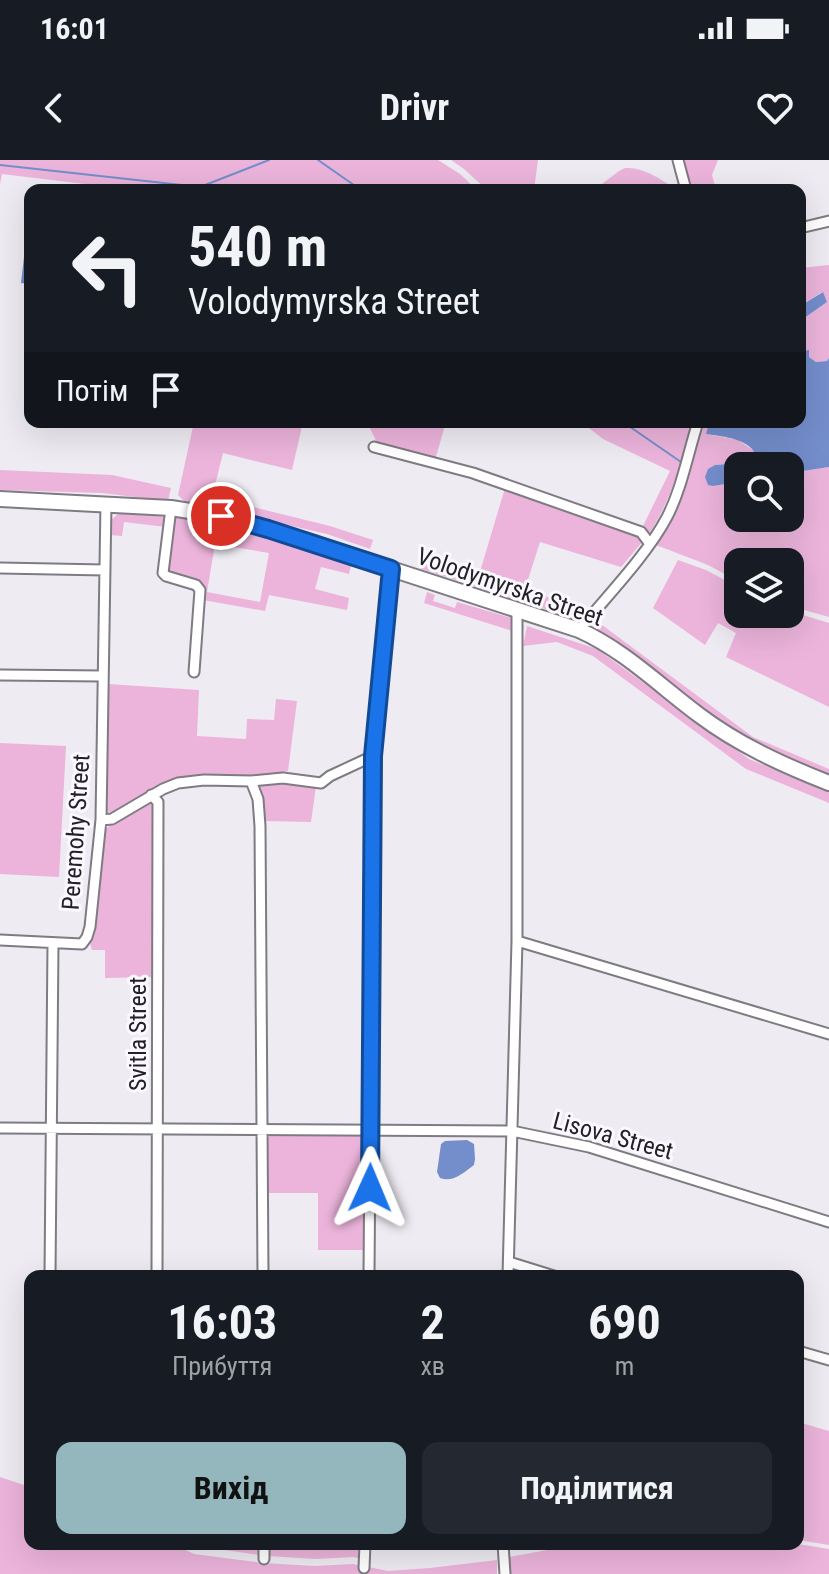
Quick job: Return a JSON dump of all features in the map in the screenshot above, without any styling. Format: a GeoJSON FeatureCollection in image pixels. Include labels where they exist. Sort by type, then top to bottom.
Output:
{"type":"FeatureCollection","features":[{"type":"Feature","properties":{"kind":"main road","name":"Volodymyrska Street"},"geometry":{"type":"LineString","coordinates":[[0,499],[106,503],[221,516],[579,630],[624,656],[730,737],[784,765],[829,783]]}},
{"type":"Feature","properties":{"kind":"street"},"geometry":{"type":"LineString","coordinates":[[678,160],[684,184]]}},
{"type":"Feature","properties":{"kind":"street"},"geometry":{"type":"LineString","coordinates":[[806,227],[829,221]]}},
{"type":"Feature","properties":{"kind":"street"},"geometry":{"type":"LineString","coordinates":[[579,630],[650,544],[667,517],[696,428]]}},
{"type":"Feature","properties":{"kind":"street"},"geometry":{"type":"LineString","coordinates":[[374,447],[473,473],[641,532],[650,544]]}},
{"type":"Feature","properties":{"kind":"street","name":"Peremohy Street"},"geometry":{"type":"LineString","coordinates":[[50,1270],[53,943],[82,944],[90,927],[101,820],[106,503]]}},
{"type":"Feature","properties":{"kind":"street"},"geometry":{"type":"LineString","coordinates":[[171,508],[163,573],[196,585],[200,590],[194,672]]}},
{"type":"Feature","properties":{"kind":"street"},"geometry":{"type":"LineString","coordinates":[[0,568],[105,570]]}},
{"type":"Feature","properties":{"kind":"street"},"geometry":{"type":"LineString","coordinates":[[369,1270],[373,756],[391,569]]}},
{"type":"Feature","properties":{"kind":"street"},"geometry":{"type":"LineString","coordinates":[[508,1270],[517,941],[517,610]]}},
{"type":"Feature","properties":{"kind":"street"},"geometry":{"type":"LineString","coordinates":[[0,675],[103,676]]}},
{"type":"Feature","properties":{"kind":"street"},"geometry":{"type":"LineString","coordinates":[[101,820],[112,819],[178,783],[283,778],[321,783],[373,756]]}},
{"type":"Feature","properties":{"kind":"street"},"geometry":{"type":"LineString","coordinates":[[251,781],[258,799],[260,826],[263,1270]]}},
{"type":"Feature","properties":{"kind":"street","name":"Svitla Street"},"geometry":{"type":"LineString","coordinates":[[151,795],[158,802],[157,1270]]}},
{"type":"Feature","properties":{"kind":"street"},"geometry":{"type":"LineString","coordinates":[[0,940],[53,943]]}},
{"type":"Feature","properties":{"kind":"street"},"geometry":{"type":"LineString","coordinates":[[517,941],[829,1034]]}},
{"type":"Feature","properties":{"kind":"street","name":"Lisova Street"},"geometry":{"type":"LineString","coordinates":[[0,1128],[512,1131],[589,1147],[829,1222]]}},
{"type":"Feature","properties":{"kind":"street"},"geometry":{"type":"LineString","coordinates":[[509,1262],[535,1270]]}},
{"type":"Feature","properties":{"kind":"street"},"geometry":{"type":"LineString","coordinates":[[804,1353],[829,1360]]}},
{"type":"Feature","properties":{"kind":"street"},"geometry":{"type":"LineString","coordinates":[[264,1550],[264,1559]]}},
{"type":"Feature","properties":{"kind":"street"},"geometry":{"type":"LineString","coordinates":[[364,1568],[365,1550]]}},
{"type":"Feature","properties":{"kind":"street"},"geometry":{"type":"LineString","coordinates":[[503,1550],[505,1574]]}},
{"type":"Feature","properties":{"kind":"shaded area"},"geometry":{"type":"Polygon","coordinates":[[[0,160],[438,160],[471,184],[85,184],[2,174],[0,184],[0,160]]]}},
{"type":"Feature","properties":{"kind":"shaded area"},"geometry":{"type":"Polygon","coordinates":[[[451,160],[538,160],[535,184],[480,184],[451,160]]]}},
{"type":"Feature","properties":{"kind":"shaded area"},"geometry":{"type":"Polygon","coordinates":[[[685,160],[718,160],[712,175],[714,184],[690,184],[685,160]]]}},
{"type":"Feature","properties":{"kind":"shaded area"},"geometry":{"type":"Polygon","coordinates":[[[632,168],[668,184],[602,184],[619,171],[632,168]]]}},
{"type":"Feature","properties":{"kind":"shaded area"},"geometry":{"type":"Polygon","coordinates":[[[829,265],[827,361],[816,362],[806,350],[806,317],[827,302],[822,292],[806,302],[806,267],[829,265]]]}},
{"type":"Feature","properties":{"kind":"shaded area"},"geometry":{"type":"Polygon","coordinates":[[[193,428],[302,428],[292,470],[223,453],[212,497],[330,526],[373,540],[370,549],[327,534],[184,501],[178,495],[193,428]]]}},
{"type":"Feature","properties":{"kind":"shaded area"},"geometry":{"type":"Polygon","coordinates":[[[370,428],[444,428],[435,460],[378,445],[370,428]]]}},
{"type":"Feature","properties":{"kind":"shaded area"},"geometry":{"type":"Polygon","coordinates":[[[589,428],[690,428],[670,494],[648,535],[642,528],[670,471],[603,439],[589,428]]]}},
{"type":"Feature","properties":{"kind":"shaded area"},"geometry":{"type":"Polygon","coordinates":[[[700,428],[708,428],[706,434],[738,440],[754,452],[724,452],[724,464],[715,465],[713,486],[724,484],[724,532],[804,532],[804,471],[829,467],[829,617],[804,610],[804,548],[724,548],[724,574],[656,545],[682,495],[700,428]]]}},
{"type":"Feature","properties":{"kind":"shaded area"},"geometry":{"type":"Polygon","coordinates":[[[0,470],[112,475],[171,488],[168,501],[102,493],[0,490],[0,470]]]}},
{"type":"Feature","properties":{"kind":"shaded area"},"geometry":{"type":"Polygon","coordinates":[[[505,488],[639,533],[644,540],[621,567],[540,542],[525,589],[579,608],[567,616],[421,569],[425,557],[479,575],[505,488]]]}},
{"type":"Feature","properties":{"kind":"shaded area"},"geometry":{"type":"Polygon","coordinates":[[[119,513],[167,517],[166,527],[124,522],[122,536],[110,535],[111,520],[119,513]]]}},
{"type":"Feature","properties":{"kind":"shaded area"},"geometry":{"type":"Polygon","coordinates":[[[174,515],[267,535],[351,566],[349,574],[321,567],[315,589],[349,598],[347,610],[269,595],[265,611],[203,600],[204,589],[166,572],[174,515]],[[215,544],[207,592],[260,602],[269,553],[215,544]]]}},
{"type":"Feature","properties":{"kind":"shaded area"},"geometry":{"type":"Polygon","coordinates":[[[678,560],[724,580],[724,626],[718,623],[705,645],[653,608],[678,560]]]}},
{"type":"Feature","properties":{"kind":"shaded area"},"geometry":{"type":"Polygon","coordinates":[[[427,592],[435,595],[433,601],[455,608],[457,602],[512,618],[512,631],[424,603],[427,592]]]}},
{"type":"Feature","properties":{"kind":"shaded area"},"geometry":{"type":"Polygon","coordinates":[[[804,615],[829,623],[829,707],[726,657],[736,633],[727,628],[804,628],[804,615]]]}},
{"type":"Feature","properties":{"kind":"shaded area"},"geometry":{"type":"Polygon","coordinates":[[[594,619],[753,737],[829,769],[829,778],[732,733],[598,631],[594,619]]]}},
{"type":"Feature","properties":{"kind":"shaded area"},"geometry":{"type":"Polygon","coordinates":[[[527,626],[597,649],[749,759],[829,792],[829,803],[746,769],[593,656],[557,642],[523,646],[527,626]]]}},
{"type":"Feature","properties":{"kind":"shaded area"},"geometry":{"type":"Polygon","coordinates":[[[108,684],[199,690],[197,736],[246,739],[247,719],[274,720],[276,699],[297,701],[288,771],[251,777],[178,779],[161,785],[113,813],[106,811],[108,684]]]}},
{"type":"Feature","properties":{"kind":"shaded area"},"geometry":{"type":"Polygon","coordinates":[[[0,743],[66,746],[59,877],[0,874],[0,743]]]}},
{"type":"Feature","properties":{"kind":"shaded area"},"geometry":{"type":"Polygon","coordinates":[[[283,783],[316,787],[311,822],[263,821],[256,785],[283,783]]]}},
{"type":"Feature","properties":{"kind":"shaded area"},"geometry":{"type":"Polygon","coordinates":[[[150,799],[155,804],[155,977],[105,978],[105,950],[92,950],[89,940],[105,829],[150,799]]]}},
{"type":"Feature","properties":{"kind":"shaded area"},"geometry":{"type":"Polygon","coordinates":[[[266,1134],[366,1134],[365,1250],[318,1250],[318,1193],[266,1193],[266,1134]]]}},
{"type":"Feature","properties":{"kind":"shaded area"},"geometry":{"type":"Polygon","coordinates":[[[804,1424],[829,1431],[829,1545],[804,1541],[804,1424]]]}},
{"type":"Feature","properties":{"kind":"shaded area"},"geometry":{"type":"Polygon","coordinates":[[[0,1477],[24,1485],[24,1550],[186,1550],[194,1554],[264,1563],[315,1566],[353,1564],[388,1571],[497,1560],[497,1574],[0,1574],[0,1477]]]}},
{"type":"Feature","properties":{"kind":"shaded area"},"geometry":{"type":"Polygon","coordinates":[[[804,1545],[829,1549],[829,1574],[509,1574],[509,1557],[547,1550],[804,1550],[804,1545]]]}},
{"type":"Feature","properties":{"kind":"shaded area"},"geometry":{"type":"Polygon","coordinates":[[[224,1550],[260,1550],[260,1555],[224,1550]]]}},
{"type":"Feature","properties":{"kind":"shaded area"},"geometry":{"type":"Polygon","coordinates":[[[268,1550],[361,1550],[361,1559],[268,1556],[268,1550]]]}},
{"type":"Feature","properties":{"kind":"water"},"geometry":{"type":"Polygon","coordinates":[[[823,292],[827,302],[806,317],[806,302],[823,292]]]}},
{"type":"Feature","properties":{"kind":"water"},"geometry":{"type":"Polygon","coordinates":[[[806,350],[809,350],[809,357],[816,362],[829,358],[829,467],[804,471],[804,452],[754,452],[743,442],[706,434],[708,428],[806,428],[806,350]]]}},
{"type":"Feature","properties":{"kind":"water"},"geometry":{"type":"Polygon","coordinates":[[[724,464],[724,484],[708,485],[705,477],[708,469],[724,464]]]}},
{"type":"Feature","properties":{"kind":"water"},"geometry":{"type":"Polygon","coordinates":[[[467,1140],[474,1144],[474,1165],[454,1178],[440,1178],[437,1172],[441,1144],[467,1140]]]}},
{"type":"Feature","properties":{"kind":"waterway"},"geometry":{"type":"LineString","coordinates":[[208,184],[269,160]]}},
{"type":"Feature","properties":{"kind":"waterway"},"geometry":{"type":"LineString","coordinates":[[318,160],[352,184]]}},
{"type":"Feature","properties":{"kind":"waterway"},"geometry":{"type":"LineString","coordinates":[[0,165],[173,184]]}},
{"type":"Feature","properties":{"kind":"waterway"},"geometry":{"type":"LineString","coordinates":[[632,428],[681,462]]}},
{"type":"Feature","properties":{"kind":"route"},"geometry":{"type":"LineString","coordinates":[[221,516],[391,569],[373,756],[370,1188]]}}]}
